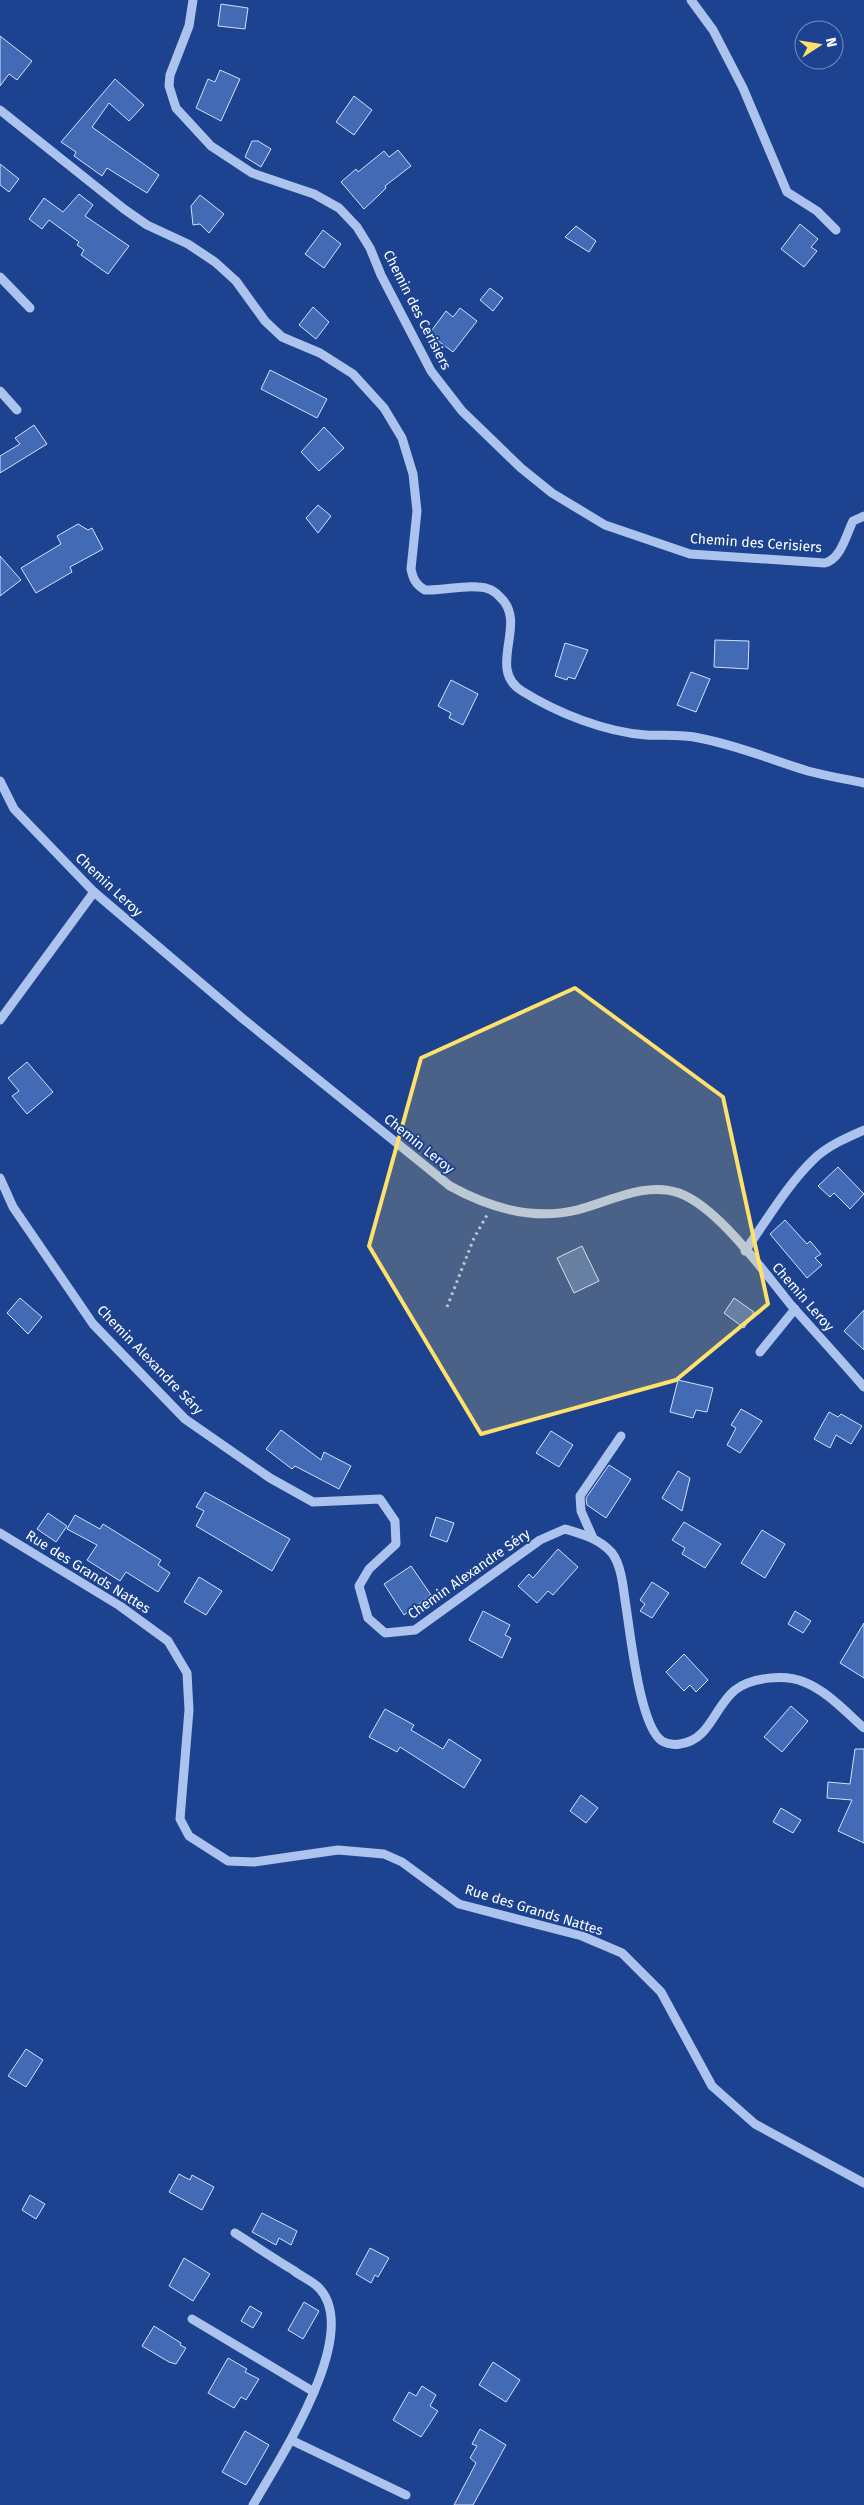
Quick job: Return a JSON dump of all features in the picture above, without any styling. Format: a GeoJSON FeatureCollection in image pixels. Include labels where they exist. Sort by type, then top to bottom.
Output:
{"type":"FeatureCollection","features":[{"type":"Feature","properties":{"kind":"street","name":"Chemin des Cerisiers"},"geometry":{"type":"LineString","coordinates":[[193,0],[189,26],[170,75],[169,86],[176,108],[211,146],[252,173],[314,194],[339,208],[357,227],[370,248],[380,275],[431,371],[462,411],[515,462],[552,494],[605,525],[690,554],[712,556],[825,563],[832,561],[837,555],[853,520],[864,516]]}},
{"type":"Feature","properties":{"kind":"street"},"geometry":{"type":"LineString","coordinates":[[691,0],[713,30],[743,88],[787,192],[817,211],[836,230]]}},
{"type":"Feature","properties":{"kind":"street"},"geometry":{"type":"LineString","coordinates":[[0,110],[124,209],[147,225],[188,244],[215,262],[236,281],[265,321],[282,337],[320,352],[353,374],[384,408],[402,438],[410,465],[417,512],[412,569],[413,578],[418,586],[425,590],[479,586],[494,591],[506,602],[511,625],[506,669],[509,679],[521,691],[595,726],[646,735],[697,737],[810,771],[864,782]]}},
{"type":"Feature","properties":{"kind":"street"},"geometry":{"type":"LineString","coordinates":[[0,277],[30,308]]}},
{"type":"Feature","properties":{"kind":"street"},"geometry":{"type":"LineString","coordinates":[[0,391],[17,410]]}},
{"type":"Feature","properties":{"kind":"street","name":"Chemin Leroy"},"geometry":{"type":"LineString","coordinates":[[0,781],[14,810],[94,892],[242,1018],[435,1175],[467,1195],[492,1206],[516,1211],[551,1214],[576,1211],[632,1193],[656,1190],[672,1191],[692,1198],[712,1213],[864,1387]]}},
{"type":"Feature","properties":{"kind":"street"},"geometry":{"type":"LineString","coordinates":[[0,1020],[94,892]]}},
{"type":"Feature","properties":{"kind":"street"},"geometry":{"type":"LineString","coordinates":[[745,1251],[791,1187],[815,1158],[828,1148],[864,1130]]}},
{"type":"Feature","properties":{"kind":"street","name":"Chemin Alexandre Séry"},"geometry":{"type":"LineString","coordinates":[[0,1178],[13,1207],[93,1324],[185,1419],[270,1478],[312,1502],[380,1499],[395,1521],[396,1544],[369,1569],[359,1586],[368,1618],[386,1633],[415,1630],[540,1540],[565,1529],[593,1538],[612,1553],[622,1577],[644,1708],[654,1734],[661,1741],[677,1745],[697,1738],[735,1690],[748,1683],[773,1678],[804,1682],[826,1695],[864,1728]]}},
{"type":"Feature","properties":{"kind":"street"},"geometry":{"type":"LineString","coordinates":[[760,1352],[795,1309]]}},
{"type":"Feature","properties":{"kind":"street","name":"Chemin Alexandre Séry"},"geometry":{"type":"LineString","coordinates":[[593,1538],[580,1511],[580,1496],[621,1436]]}},
{"type":"Feature","properties":{"kind":"street","name":"Rue des Grands Nattes"},"geometry":{"type":"LineString","coordinates":[[0,1533],[120,1606],[168,1641],[187,1673],[189,1710],[180,1819],[189,1836],[228,1861],[254,1862],[338,1850],[384,1854],[402,1862],[459,1904],[582,1936],[622,1953],[661,1992],[712,2086],[755,2124],[864,2183]]}},
{"type":"Feature","properties":{"kind":"street"},"geometry":{"type":"LineString","coordinates":[[235,2233],[318,2287],[327,2300],[332,2312],[332,2332],[314,2392],[291,2440],[252,2505]]}},
{"type":"Feature","properties":{"kind":"street"},"geometry":{"type":"LineString","coordinates":[[192,2319],[314,2392]]}},
{"type":"Feature","properties":{"kind":"street"},"geometry":{"type":"LineString","coordinates":[[291,2440],[406,2495]]}},
{"type":"Feature","properties":{"kind":"path"},"geometry":{"type":"LineString","coordinates":[[447,1307],[474,1238],[492,1206]]}},
{"type":"Feature","properties":{"kind":"highlighted area"},"geometry":{"type":"Polygon","coordinates":[[[575,988],[723,1097],[768,1304],[676,1380],[481,1434],[369,1246],[421,1058],[575,988]]]}},
{"type":"Feature","properties":{"kind":"building"},"geometry":{"type":"Polygon","coordinates":[[[221,4],[248,8],[245,29],[218,26],[221,4]]]}},
{"type":"Feature","properties":{"kind":"building"},"geometry":{"type":"Polygon","coordinates":[[[0,36],[32,61],[17,80],[9,74],[0,86],[0,36]]]}},
{"type":"Feature","properties":{"kind":"building"},"geometry":{"type":"Polygon","coordinates":[[[220,70],[240,79],[221,121],[196,108],[208,79],[215,82],[220,70]]]}},
{"type":"Feature","properties":{"kind":"building"},"geometry":{"type":"Polygon","coordinates":[[[115,79],[144,105],[129,121],[109,103],[92,127],[159,175],[147,193],[107,168],[102,176],[74,156],[76,152],[61,142],[115,79]]]}},
{"type":"Feature","properties":{"kind":"building"},"geometry":{"type":"Polygon","coordinates":[[[354,96],[372,110],[354,135],[336,122],[354,96]]]}},
{"type":"Feature","properties":{"kind":"building"},"geometry":{"type":"Polygon","coordinates":[[[252,141],[258,141],[271,149],[261,167],[245,157],[252,141]]]}},
{"type":"Feature","properties":{"kind":"building"},"geometry":{"type":"Polygon","coordinates":[[[398,150],[411,166],[385,186],[386,188],[364,209],[341,182],[356,169],[358,172],[384,151],[389,157],[398,150]]]}},
{"type":"Feature","properties":{"kind":"building"},"geometry":{"type":"Polygon","coordinates":[[[0,164],[19,179],[9,192],[0,185],[0,164]]]}},
{"type":"Feature","properties":{"kind":"building"},"geometry":{"type":"Polygon","coordinates":[[[79,194],[93,205],[85,216],[129,246],[108,274],[81,255],[84,250],[77,245],[79,242],[49,220],[42,229],[29,219],[44,198],[63,212],[79,194]]]}},
{"type":"Feature","properties":{"kind":"building"},"geometry":{"type":"Polygon","coordinates":[[[200,195],[224,214],[209,233],[200,224],[193,225],[191,206],[200,195]]]}},
{"type":"Feature","properties":{"kind":"building"},"geometry":{"type":"Polygon","coordinates":[[[800,224],[818,239],[811,247],[817,251],[804,267],[781,249],[800,224]]]}},
{"type":"Feature","properties":{"kind":"building"},"geometry":{"type":"Polygon","coordinates":[[[576,226],[596,241],[589,252],[565,237],[576,226]]]}},
{"type":"Feature","properties":{"kind":"building"},"geometry":{"type":"Polygon","coordinates":[[[323,230],[341,244],[324,268],[305,254],[323,230]]]}},
{"type":"Feature","properties":{"kind":"building"},"geometry":{"type":"Polygon","coordinates":[[[490,288],[503,298],[493,311],[480,300],[490,288]]]}},
{"type":"Feature","properties":{"kind":"building"},"geometry":{"type":"Polygon","coordinates":[[[313,307],[329,322],[316,339],[299,325],[313,307]]]}},
{"type":"Feature","properties":{"kind":"building"},"geometry":{"type":"Polygon","coordinates":[[[460,308],[477,321],[453,352],[429,334],[446,311],[453,317],[460,308]]]}},
{"type":"Feature","properties":{"kind":"building"},"geometry":{"type":"Polygon","coordinates":[[[270,370],[327,399],[317,418],[261,389],[270,370]]]}},
{"type":"Feature","properties":{"kind":"building"},"geometry":{"type":"Polygon","coordinates":[[[34,425],[47,444],[0,473],[0,456],[20,444],[15,438],[34,425]]]}},
{"type":"Feature","properties":{"kind":"building"},"geometry":{"type":"Polygon","coordinates":[[[324,427],[344,448],[319,471],[301,452],[324,427]]]}},
{"type":"Feature","properties":{"kind":"building"},"geometry":{"type":"Polygon","coordinates":[[[318,505],[331,516],[318,533],[306,518],[318,505]]]}},
{"type":"Feature","properties":{"kind":"building"},"geometry":{"type":"Polygon","coordinates":[[[78,524],[88,530],[92,528],[103,549],[70,567],[72,572],[36,593],[21,568],[61,544],[57,536],[78,524]]]}},
{"type":"Feature","properties":{"kind":"building"},"geometry":{"type":"Polygon","coordinates":[[[0,556],[21,580],[0,596],[0,556]]]}},
{"type":"Feature","properties":{"kind":"building"},"geometry":{"type":"Polygon","coordinates":[[[715,640],[749,641],[748,669],[714,667],[715,640]]]}},
{"type":"Feature","properties":{"kind":"building"},"geometry":{"type":"Polygon","coordinates":[[[565,643],[588,650],[575,679],[568,677],[567,680],[555,676],[565,643]]]}},
{"type":"Feature","properties":{"kind":"building"},"geometry":{"type":"Polygon","coordinates":[[[691,672],[710,679],[696,712],[677,705],[691,672]]]}},
{"type":"Feature","properties":{"kind":"building"},"geometry":{"type":"Polygon","coordinates":[[[451,680],[478,694],[463,725],[449,718],[451,713],[438,706],[451,680]]]}},
{"type":"Feature","properties":{"kind":"building"},"geometry":{"type":"Polygon","coordinates":[[[27,1062],[53,1092],[27,1114],[12,1096],[19,1091],[8,1078],[27,1062]]]}},
{"type":"Feature","properties":{"kind":"building"},"geometry":{"type":"Polygon","coordinates":[[[838,1167],[864,1194],[850,1209],[834,1193],[830,1197],[818,1186],[838,1167]]]}},
{"type":"Feature","properties":{"kind":"building"},"geometry":{"type":"Polygon","coordinates":[[[785,1220],[807,1244],[810,1241],[821,1254],[815,1258],[822,1265],[807,1278],[770,1234],[785,1220]]]}},
{"type":"Feature","properties":{"kind":"building"},"geometry":{"type":"Polygon","coordinates":[[[582,1246],[599,1281],[574,1293],[557,1258],[582,1246]]]}},
{"type":"Feature","properties":{"kind":"building"},"geometry":{"type":"Polygon","coordinates":[[[20,1298],[42,1317],[28,1334],[7,1313],[20,1298]]]}},
{"type":"Feature","properties":{"kind":"building"},"geometry":{"type":"Polygon","coordinates":[[[734,1298],[754,1312],[744,1328],[724,1313],[734,1298]]]}},
{"type":"Feature","properties":{"kind":"building"},"geometry":{"type":"Polygon","coordinates":[[[864,1310],[864,1350],[844,1331],[864,1310]]]}},
{"type":"Feature","properties":{"kind":"building"},"geometry":{"type":"Polygon","coordinates":[[[678,1380],[713,1388],[707,1412],[696,1410],[693,1418],[670,1412],[678,1380]]]}},
{"type":"Feature","properties":{"kind":"building"},"geometry":{"type":"Polygon","coordinates":[[[741,1409],[762,1421],[740,1453],[727,1445],[736,1428],[731,1425],[741,1409]]]}},
{"type":"Feature","properties":{"kind":"building"},"geometry":{"type":"Polygon","coordinates":[[[829,1412],[838,1417],[841,1414],[862,1426],[851,1444],[836,1435],[830,1448],[814,1439],[829,1412]]]}},
{"type":"Feature","properties":{"kind":"building"},"geometry":{"type":"Polygon","coordinates":[[[281,1430],[321,1460],[324,1452],[351,1466],[339,1489],[295,1466],[292,1469],[266,1449],[281,1430]]]}},
{"type":"Feature","properties":{"kind":"building"},"geometry":{"type":"Polygon","coordinates":[[[551,1431],[573,1445],[559,1467],[536,1453],[551,1431]]]}},
{"type":"Feature","properties":{"kind":"building"},"geometry":{"type":"Polygon","coordinates":[[[609,1465],[631,1479],[606,1518],[587,1505],[586,1498],[609,1465]]]}},
{"type":"Feature","properties":{"kind":"building"},"geometry":{"type":"Polygon","coordinates":[[[678,1471],[690,1478],[682,1511],[662,1498],[678,1471]]]}},
{"type":"Feature","properties":{"kind":"building"},"geometry":{"type":"Polygon","coordinates":[[[205,1492],[290,1539],[272,1571],[196,1526],[204,1511],[196,1507],[205,1492]]]}},
{"type":"Feature","properties":{"kind":"building"},"geometry":{"type":"Polygon","coordinates":[[[48,1513],[67,1526],[56,1542],[37,1529],[48,1513]]]}},
{"type":"Feature","properties":{"kind":"building"},"geometry":{"type":"Polygon","coordinates":[[[75,1515],[100,1529],[103,1524],[161,1560],[158,1565],[170,1573],[158,1592],[126,1572],[120,1581],[87,1560],[97,1545],[67,1529],[75,1515]]]}},
{"type":"Feature","properties":{"kind":"building"},"geometry":{"type":"Polygon","coordinates":[[[436,1517],[454,1523],[447,1542],[430,1536],[436,1517]]]}},
{"type":"Feature","properties":{"kind":"building"},"geometry":{"type":"Polygon","coordinates":[[[684,1522],[721,1544],[705,1568],[682,1554],[685,1548],[672,1540],[684,1522]]]}},
{"type":"Feature","properties":{"kind":"building"},"geometry":{"type":"Polygon","coordinates":[[[762,1530],[785,1544],[765,1578],[741,1563],[762,1530]]]}},
{"type":"Feature","properties":{"kind":"building"},"geometry":{"type":"Polygon","coordinates":[[[558,1549],[578,1567],[553,1595],[548,1591],[537,1603],[518,1586],[529,1574],[533,1578],[558,1549]]]}},
{"type":"Feature","properties":{"kind":"building"},"geometry":{"type":"Polygon","coordinates":[[[411,1566],[431,1595],[404,1615],[384,1584],[411,1566]]]}},
{"type":"Feature","properties":{"kind":"building"},"geometry":{"type":"Polygon","coordinates":[[[199,1577],[222,1591],[206,1615],[184,1602],[199,1577]]]}},
{"type":"Feature","properties":{"kind":"building"},"geometry":{"type":"Polygon","coordinates":[[[652,1582],[669,1593],[652,1618],[640,1611],[645,1604],[640,1600],[652,1582]]]}},
{"type":"Feature","properties":{"kind":"building"},"geometry":{"type":"Polygon","coordinates":[[[483,1611],[510,1625],[505,1635],[511,1638],[502,1658],[469,1640],[483,1611]]]}},
{"type":"Feature","properties":{"kind":"building"},"geometry":{"type":"Polygon","coordinates":[[[795,1611],[811,1621],[803,1633],[788,1624],[795,1611]]]}},
{"type":"Feature","properties":{"kind":"building"},"geometry":{"type":"Polygon","coordinates":[[[864,1623],[864,1678],[840,1663],[864,1623]]]}},
{"type":"Feature","properties":{"kind":"building"},"geometry":{"type":"Polygon","coordinates":[[[684,1654],[708,1680],[696,1692],[690,1685],[684,1691],[666,1672],[684,1654]]]}},
{"type":"Feature","properties":{"kind":"building"},"geometry":{"type":"Polygon","coordinates":[[[791,1706],[808,1721],[782,1752],[764,1737],[791,1706]]]}},
{"type":"Feature","properties":{"kind":"building"},"geometry":{"type":"Polygon","coordinates":[[[385,1709],[414,1725],[411,1730],[443,1749],[449,1739],[481,1760],[464,1788],[400,1747],[397,1752],[369,1737],[385,1709]]]}},
{"type":"Feature","properties":{"kind":"building"},"geometry":{"type":"Polygon","coordinates":[[[855,1749],[864,1749],[864,1843],[838,1831],[852,1800],[827,1798],[828,1782],[850,1784],[855,1749]]]}},
{"type":"Feature","properties":{"kind":"building"},"geometry":{"type":"Polygon","coordinates":[[[581,1795],[598,1808],[586,1823],[570,1811],[581,1795]]]}},
{"type":"Feature","properties":{"kind":"building"},"geometry":{"type":"Polygon","coordinates":[[[781,1808],[801,1820],[793,1833],[773,1822],[781,1808]]]}},
{"type":"Feature","properties":{"kind":"building"},"geometry":{"type":"Polygon","coordinates":[[[26,2049],[43,2060],[26,2087],[8,2076],[26,2049]]]}},
{"type":"Feature","properties":{"kind":"building"},"geometry":{"type":"Polygon","coordinates":[[[179,2174],[190,2180],[192,2175],[214,2187],[202,2210],[169,2192],[179,2174]]]}},
{"type":"Feature","properties":{"kind":"building"},"geometry":{"type":"Polygon","coordinates":[[[30,2195],[45,2204],[36,2219],[22,2210],[30,2195]]]}},
{"type":"Feature","properties":{"kind":"building"},"geometry":{"type":"Polygon","coordinates":[[[262,2213],[297,2231],[291,2245],[279,2238],[276,2245],[252,2232],[262,2213]]]}},
{"type":"Feature","properties":{"kind":"building"},"geometry":{"type":"Polygon","coordinates":[[[370,2248],[389,2258],[378,2277],[375,2275],[371,2283],[356,2274],[370,2248]]]}},
{"type":"Feature","properties":{"kind":"building"},"geometry":{"type":"Polygon","coordinates":[[[184,2258],[210,2274],[193,2301],[169,2286],[184,2258]]]}},
{"type":"Feature","properties":{"kind":"building"},"geometry":{"type":"Polygon","coordinates":[[[304,2302],[319,2311],[303,2339],[288,2330],[304,2302]]]}},
{"type":"Feature","properties":{"kind":"building"},"geometry":{"type":"Polygon","coordinates":[[[250,2306],[262,2313],[253,2328],[241,2321],[250,2306]]]}},
{"type":"Feature","properties":{"kind":"building"},"geometry":{"type":"Polygon","coordinates":[[[154,2326],[186,2348],[176,2364],[169,2362],[142,2346],[154,2326]]]}},
{"type":"Feature","properties":{"kind":"building"},"geometry":{"type":"Polygon","coordinates":[[[228,2358],[247,2369],[245,2372],[259,2379],[246,2400],[241,2397],[234,2408],[208,2393],[228,2358]]]}},
{"type":"Feature","properties":{"kind":"building"},"geometry":{"type":"Polygon","coordinates":[[[493,2362],[520,2380],[506,2402],[479,2385],[493,2362]]]}},
{"type":"Feature","properties":{"kind":"building"},"geometry":{"type":"Polygon","coordinates":[[[422,2386],[436,2395],[430,2406],[438,2411],[421,2437],[393,2420],[409,2392],[416,2396],[422,2386]]]}},
{"type":"Feature","properties":{"kind":"building"},"geometry":{"type":"Polygon","coordinates":[[[480,2429],[506,2445],[473,2505],[454,2505],[476,2463],[470,2458],[477,2446],[472,2444],[480,2429]]]}},
{"type":"Feature","properties":{"kind":"building"},"geometry":{"type":"Polygon","coordinates":[[[245,2431],[269,2445],[246,2485],[222,2472],[245,2431]]]}}]}
